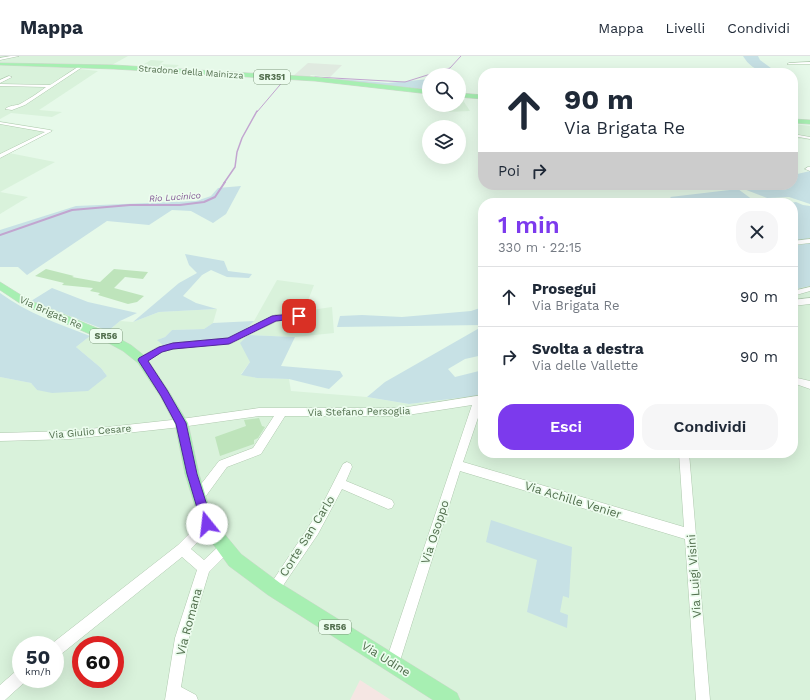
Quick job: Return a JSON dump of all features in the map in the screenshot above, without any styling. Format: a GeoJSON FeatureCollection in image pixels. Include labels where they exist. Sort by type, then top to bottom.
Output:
{"type":"FeatureCollection","features":[{"type":"Feature","properties":{"kind":"main road","name":"Stradone della Mainizza"},"geometry":{"type":"LineString","coordinates":[[0,64],[82,66],[315,80],[422,91]]}},
{"type":"Feature","properties":{"kind":"main road"},"geometry":{"type":"LineString","coordinates":[[466,96],[478,97]]}},
{"type":"Feature","properties":{"kind":"main road"},"geometry":{"type":"LineString","coordinates":[[798,121],[810,122]]}},
{"type":"Feature","properties":{"kind":"main road","name":"Via Brigata Re"},"geometry":{"type":"LineString","coordinates":[[0,285],[25,302],[105,336],[127,348],[142,360],[164,393],[181,423]]}},
{"type":"Feature","properties":{"kind":"main road","name":"SR56"},"geometry":{"type":"LineString","coordinates":[[181,423],[192,474],[207,524],[225,548]]}},
{"type":"Feature","properties":{"kind":"main road","name":"Via Udine"},"geometry":{"type":"LineString","coordinates":[[225,548],[235,560],[274,589],[450,700]]}},
{"type":"Feature","properties":{"kind":"street"},"geometry":{"type":"LineString","coordinates":[[0,59],[17,56]]}},
{"type":"Feature","properties":{"kind":"street"},"geometry":{"type":"LineString","coordinates":[[789,64],[810,64]]}},
{"type":"Feature","properties":{"kind":"street"},"geometry":{"type":"LineString","coordinates":[[0,108],[12,108],[23,104],[82,66]]}},
{"type":"Feature","properties":{"kind":"street"},"geometry":{"type":"LineString","coordinates":[[0,84],[10,77]]}},
{"type":"Feature","properties":{"kind":"street"},"geometry":{"type":"LineString","coordinates":[[0,84],[51,86]]}},
{"type":"Feature","properties":{"kind":"street"},"geometry":{"type":"LineString","coordinates":[[4,116],[10,113],[12,108]]}},
{"type":"Feature","properties":{"kind":"street"},"geometry":{"type":"LineString","coordinates":[[0,123],[50,131],[0,156]]}},
{"type":"Feature","properties":{"kind":"street"},"geometry":{"type":"LineString","coordinates":[[798,136],[810,138]]}},
{"type":"Feature","properties":{"kind":"street"},"geometry":{"type":"LineString","coordinates":[[0,152],[6,153]]}},
{"type":"Feature","properties":{"kind":"street"},"geometry":{"type":"LineString","coordinates":[[798,243],[810,240]]}},
{"type":"Feature","properties":{"kind":"street"},"geometry":{"type":"LineString","coordinates":[[798,293],[810,289]]}},
{"type":"Feature","properties":{"kind":"street"},"geometry":{"type":"LineString","coordinates":[[798,302],[810,301]]}},
{"type":"Feature","properties":{"kind":"street"},"geometry":{"type":"LineString","coordinates":[[142,360],[159,350],[173,346],[229,341],[275,318],[310,315]]}},
{"type":"Feature","properties":{"kind":"street"},"geometry":{"type":"LineString","coordinates":[[798,381],[810,385]]}},
{"type":"Feature","properties":{"kind":"street","name":"Via Stefano Persoglia"},"geometry":{"type":"LineString","coordinates":[[181,423],[259,412],[401,412],[478,399]]}},
{"type":"Feature","properties":{"kind":"street","name":"Via Osoppo"},"geometry":{"type":"LineString","coordinates":[[392,664],[456,465],[478,404]]}},
{"type":"Feature","properties":{"kind":"street"},"geometry":{"type":"LineString","coordinates":[[199,496],[223,464],[257,451],[282,412]]}},
{"type":"Feature","properties":{"kind":"street","name":"Via Giulio Cesare"},"geometry":{"type":"LineString","coordinates":[[0,437],[71,435],[181,423]]}},
{"type":"Feature","properties":{"kind":"street","name":"Via Luigi Visini"},"geometry":{"type":"LineString","coordinates":[[684,458],[703,700]]}},
{"type":"Feature","properties":{"kind":"street","name":"Via Achille Venier"},"geometry":{"type":"LineString","coordinates":[[456,465],[690,535]]}},
{"type":"Feature","properties":{"kind":"street","name":"Corte San Carlo"},"geometry":{"type":"LineString","coordinates":[[274,589],[308,540],[340,483],[347,467]]}},
{"type":"Feature","properties":{"kind":"street"},"geometry":{"type":"LineString","coordinates":[[340,483],[388,504]]}},
{"type":"Feature","properties":{"kind":"street"},"geometry":{"type":"LineString","coordinates":[[64,643],[182,549],[207,524]]}},
{"type":"Feature","properties":{"kind":"street"},"geometry":{"type":"LineString","coordinates":[[182,549],[204,568],[225,548]]}},
{"type":"Feature","properties":{"kind":"street","name":"Via Romana"},"geometry":{"type":"LineString","coordinates":[[173,695],[182,638],[204,568]]}},
{"type":"Feature","properties":{"kind":"street"},"geometry":{"type":"LineString","coordinates":[[0,695],[12,684]]}},
{"type":"Feature","properties":{"kind":"street"},"geometry":{"type":"LineString","coordinates":[[173,695],[191,700]]}},
{"type":"Feature","properties":{"kind":"shaded area"},"geometry":{"type":"Polygon","coordinates":[[[0,56],[128,56],[110,66],[85,65],[79,69],[98,71],[39,110],[62,112],[52,117],[11,113],[0,119],[0,56]]]}},
{"type":"Feature","properties":{"kind":"shaded area"},"geometry":{"type":"Polygon","coordinates":[[[743,56],[758,56],[760,60],[771,68],[754,68],[743,56]]]}},
{"type":"Feature","properties":{"kind":"shaded area"},"geometry":{"type":"Polygon","coordinates":[[[151,60],[164,61],[160,64],[179,65],[172,70],[139,67],[151,60]]]}},
{"type":"Feature","properties":{"kind":"shaded area"},"geometry":{"type":"Polygon","coordinates":[[[308,63],[342,65],[330,77],[311,75],[308,78],[292,77],[308,63]]]}},
{"type":"Feature","properties":{"kind":"shaded area"},"geometry":{"type":"Polygon","coordinates":[[[340,79],[388,83],[422,80],[422,90],[333,80],[340,79]]]}},
{"type":"Feature","properties":{"kind":"shaded area"},"geometry":{"type":"Polygon","coordinates":[[[466,95],[478,96],[478,99],[466,98],[466,95]]]}},
{"type":"Feature","properties":{"kind":"shaded area"},"geometry":{"type":"Polygon","coordinates":[[[466,105],[470,111],[466,111],[466,105]]]}},
{"type":"Feature","properties":{"kind":"shaded area"},"geometry":{"type":"Polygon","coordinates":[[[0,121],[54,130],[9,153],[55,162],[0,192],[0,121]]]}},
{"type":"Feature","properties":{"kind":"shaded area"},"geometry":{"type":"Polygon","coordinates":[[[798,125],[810,126],[810,140],[798,139],[798,125]]]}},
{"type":"Feature","properties":{"kind":"shaded area"},"geometry":{"type":"Polygon","coordinates":[[[810,171],[810,204],[798,200],[798,198],[767,198],[746,190],[798,190],[798,174],[810,171]]]}},
{"type":"Feature","properties":{"kind":"shaded area"},"geometry":{"type":"Polygon","coordinates":[[[241,186],[226,214],[213,223],[191,211],[172,210],[149,225],[107,221],[27,275],[18,267],[0,267],[0,230],[76,206],[196,201],[211,196],[218,188],[241,186]]]}},
{"type":"Feature","properties":{"kind":"shaded area"},"geometry":{"type":"Polygon","coordinates":[[[739,190],[750,198],[671,198],[670,197],[739,190]]]}},
{"type":"Feature","properties":{"kind":"shaded area"},"geometry":{"type":"Polygon","coordinates":[[[0,192],[28,197],[0,214],[0,192]]]}},
{"type":"Feature","properties":{"kind":"shaded area"},"geometry":{"type":"Polygon","coordinates":[[[798,203],[810,206],[810,238],[807,238],[809,240],[798,242],[798,203]]]}},
{"type":"Feature","properties":{"kind":"shaded area"},"geometry":{"type":"Polygon","coordinates":[[[810,243],[810,286],[798,289],[798,245],[810,243]]]}},
{"type":"Feature","properties":{"kind":"shaded area"},"geometry":{"type":"Polygon","coordinates":[[[185,254],[224,261],[228,271],[252,274],[249,278],[227,277],[211,270],[202,275],[183,296],[196,303],[217,309],[159,312],[133,322],[179,283],[197,273],[189,265],[185,254]]]}},
{"type":"Feature","properties":{"kind":"shaded area"},"geometry":{"type":"Polygon","coordinates":[[[277,280],[314,285],[304,311],[332,307],[334,333],[295,337],[248,335],[250,362],[241,374],[257,378],[289,379],[291,391],[367,397],[409,404],[478,396],[478,458],[798,458],[798,289],[810,286],[810,700],[0,700],[0,377],[31,383],[37,390],[107,376],[101,368],[76,347],[90,336],[108,331],[120,321],[133,322],[159,312],[217,309],[213,323],[204,329],[172,330],[165,337],[157,340],[254,321],[277,280]]]}},
{"type":"Feature","properties":{"kind":"shaded area"},"geometry":{"type":"Polygon","coordinates":[[[52,288],[88,302],[137,313],[120,321],[108,331],[31,301],[52,288]]]}},
{"type":"Feature","properties":{"kind":"shaded area"},"geometry":{"type":"Polygon","coordinates":[[[0,293],[32,312],[90,336],[76,347],[101,368],[107,376],[88,391],[52,393],[37,390],[31,383],[0,377],[0,293]]]}},
{"type":"Feature","properties":{"kind":"shaded area"},"geometry":{"type":"Polygon","coordinates":[[[478,309],[478,325],[337,327],[340,316],[362,315],[402,317],[471,311],[478,309]]]}},
{"type":"Feature","properties":{"kind":"shaded area"},"geometry":{"type":"Polygon","coordinates":[[[254,321],[235,335],[212,342],[164,346],[157,340],[165,337],[172,330],[204,329],[213,323],[254,321]]]}},
{"type":"Feature","properties":{"kind":"shaded area"},"geometry":{"type":"Polygon","coordinates":[[[478,329],[478,356],[465,359],[448,369],[455,377],[478,371],[478,396],[409,404],[367,397],[385,382],[478,329]]]}},
{"type":"Feature","properties":{"kind":"shaded area"},"geometry":{"type":"Polygon","coordinates":[[[248,335],[295,337],[281,366],[340,371],[343,376],[329,389],[289,379],[257,378],[241,375],[250,362],[240,343],[248,335]]]}},
{"type":"Feature","properties":{"kind":"shaded area"},"geometry":{"type":"Polygon","coordinates":[[[491,520],[572,547],[569,598],[563,596],[560,612],[568,615],[567,628],[527,612],[537,560],[486,542],[491,520]]]}},
{"type":"Feature","properties":{"kind":"shaded area"},"geometry":{"type":"Polygon","coordinates":[[[360,680],[391,700],[350,700],[360,680]]]}},
{"type":"Feature","properties":{"kind":"building"},"geometry":{"type":"Polygon","coordinates":[[[46,269],[74,276],[72,277],[100,282],[114,269],[148,272],[143,279],[125,277],[114,288],[144,296],[137,302],[128,304],[98,295],[100,293],[90,291],[93,288],[62,285],[64,283],[35,276],[46,269]]]}},
{"type":"Feature","properties":{"kind":"building"},"geometry":{"type":"Polygon","coordinates":[[[259,418],[262,426],[265,427],[258,438],[254,440],[254,444],[220,456],[215,437],[246,426],[244,420],[259,418]]]}},
{"type":"Feature","properties":{"kind":"waterway","name":"Rio Lucinico"},"geometry":{"type":"LineString","coordinates":[[315,77],[405,82],[450,68],[461,56]]}},
{"type":"Feature","properties":{"kind":"waterway","name":"Rio Lucinico"},"geometry":{"type":"LineString","coordinates":[[257,112],[285,79]]}},
{"type":"Feature","properties":{"kind":"waterway","name":"Rio Lucinico"},"geometry":{"type":"LineString","coordinates":[[224,183],[235,167],[237,152],[242,138],[257,111]]}},
{"type":"Feature","properties":{"kind":"waterway","name":"Rio Lucinico"},"geometry":{"type":"LineString","coordinates":[[0,235],[72,210],[130,205],[180,205],[204,202],[215,197],[225,182]]}},
{"type":"Feature","properties":{"kind":"route"},"geometry":{"type":"LineString","coordinates":[[207,524],[192,474],[181,423],[164,393],[142,360],[159,350],[173,346],[229,341],[275,318],[299,316]]}}]}
